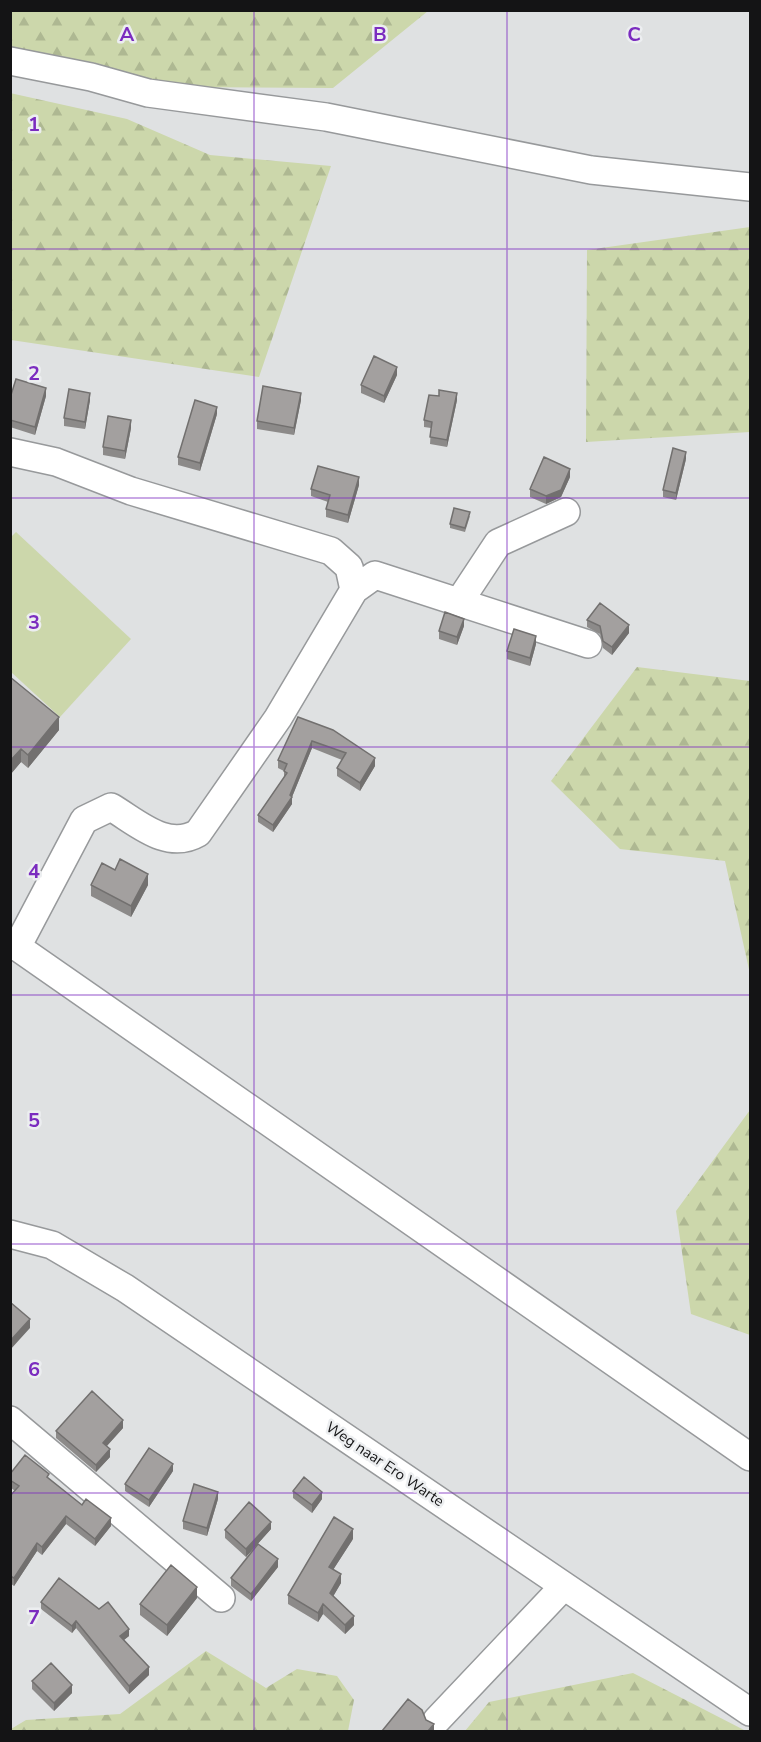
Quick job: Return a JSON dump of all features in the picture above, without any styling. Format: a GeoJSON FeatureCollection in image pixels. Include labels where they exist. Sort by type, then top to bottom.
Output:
{"type":"FeatureCollection","features":[{"type":"Feature","properties":{"kind":"street"},"geometry":{"type":"LineString","coordinates":[[10,61],[91,77],[148,93],[326,117],[591,170],[750,187]]}},
{"type":"Feature","properties":{"kind":"street"},"geometry":{"type":"LineString","coordinates":[[10,452],[56,462],[131,491],[331,551],[349,567],[354,590]]}},
{"type":"Feature","properties":{"kind":"street"},"geometry":{"type":"LineString","coordinates":[[459,602],[498,543],[566,512]]}},
{"type":"Feature","properties":{"kind":"street"},"geometry":{"type":"LineString","coordinates":[[588,644],[375,575],[354,590],[278,718],[198,833],[186,840],[168,840],[111,807],[84,820],[14,944],[750,1457]]}},
{"type":"Feature","properties":{"kind":"street","name":"Weg naar Ero Warte"},"geometry":{"type":"LineString","coordinates":[[10,1234],[52,1245],[125,1288],[750,1712]]}},
{"type":"Feature","properties":{"kind":"street"},"geometry":{"type":"LineString","coordinates":[[10,1420],[221,1598]]}},
{"type":"Feature","properties":{"kind":"street"},"geometry":{"type":"LineString","coordinates":[[437,1720],[564,1586]]}},
{"type":"Feature","properties":{"kind":"green space"},"geometry":{"type":"Polygon","coordinates":[[[11,11],[428,11],[333,88],[182,87],[11,50],[11,11]]]}},
{"type":"Feature","properties":{"kind":"green space"},"geometry":{"type":"Polygon","coordinates":[[[10,93],[127,119],[210,155],[331,166],[259,377],[11,340],[10,93]]]}},
{"type":"Feature","properties":{"kind":"green space"},"geometry":{"type":"Polygon","coordinates":[[[750,227],[750,432],[586,442],[587,250],[750,227]]]}},
{"type":"Feature","properties":{"kind":"green space"},"geometry":{"type":"Polygon","coordinates":[[[16,532],[131,639],[60,717],[11,672],[10,538],[16,532]]]}},
{"type":"Feature","properties":{"kind":"green space"},"geometry":{"type":"Polygon","coordinates":[[[637,667],[750,681],[750,974],[725,861],[620,849],[551,781],[637,667]]]}},
{"type":"Feature","properties":{"kind":"green space"},"geometry":{"type":"Polygon","coordinates":[[[750,1110],[750,1335],[691,1314],[676,1211],[750,1110]]]}},
{"type":"Feature","properties":{"kind":"green space"},"geometry":{"type":"Polygon","coordinates":[[[206,1651],[266,1688],[297,1669],[337,1676],[354,1700],[348,1731],[11,1731],[26,1720],[120,1714],[206,1651]]]}},
{"type":"Feature","properties":{"kind":"green space"},"geometry":{"type":"Polygon","coordinates":[[[633,1673],[746,1731],[465,1731],[489,1702],[633,1673]]]}},
{"type":"Feature","properties":{"kind":"building"},"geometry":{"type":"Polygon","coordinates":[[[374,356],[397,367],[384,396],[361,385],[374,356]]]}},
{"type":"Feature","properties":{"kind":"building"},"geometry":{"type":"Polygon","coordinates":[[[16,379],[46,388],[35,427],[10,420],[10,398],[16,379]]]}},
{"type":"Feature","properties":{"kind":"building"},"geometry":{"type":"Polygon","coordinates":[[[263,386],[301,393],[294,428],[257,421],[263,386]]]}},
{"type":"Feature","properties":{"kind":"building"},"geometry":{"type":"Polygon","coordinates":[[[69,389],[90,393],[85,422],[64,418],[69,389]]]}},
{"type":"Feature","properties":{"kind":"building"},"geometry":{"type":"Polygon","coordinates":[[[439,390],[457,393],[447,440],[430,437],[432,422],[424,420],[429,395],[439,396],[439,390]]]}},
{"type":"Feature","properties":{"kind":"building"},"geometry":{"type":"Polygon","coordinates":[[[195,400],[217,407],[200,463],[178,457],[195,400]]]}},
{"type":"Feature","properties":{"kind":"building"},"geometry":{"type":"Polygon","coordinates":[[[108,416],[131,420],[125,451],[103,447],[108,416]]]}},
{"type":"Feature","properties":{"kind":"building"},"geometry":{"type":"Polygon","coordinates":[[[673,448],[686,452],[676,493],[663,490],[673,448]]]}},
{"type":"Feature","properties":{"kind":"building"},"geometry":{"type":"Polygon","coordinates":[[[544,457],[570,469],[561,490],[546,496],[530,489],[544,457]]]}},
{"type":"Feature","properties":{"kind":"building"},"geometry":{"type":"Polygon","coordinates":[[[318,466],[359,477],[348,515],[326,509],[330,495],[311,489],[318,466]]]}},
{"type":"Feature","properties":{"kind":"building"},"geometry":{"type":"Polygon","coordinates":[[[454,508],[470,512],[465,528],[450,524],[454,508]]]}},
{"type":"Feature","properties":{"kind":"building"},"geometry":{"type":"Polygon","coordinates":[[[600,603],[629,625],[612,647],[603,641],[600,626],[587,620],[600,603]]]}},
{"type":"Feature","properties":{"kind":"building"},"geometry":{"type":"Polygon","coordinates":[[[445,612],[464,619],[457,637],[439,631],[445,612]]]}},
{"type":"Feature","properties":{"kind":"building"},"geometry":{"type":"Polygon","coordinates":[[[514,629],[536,636],[530,658],[507,651],[514,629]]]}},
{"type":"Feature","properties":{"kind":"building"},"geometry":{"type":"Polygon","coordinates":[[[10,677],[59,717],[28,755],[21,749],[10,761],[10,677]]]}},
{"type":"Feature","properties":{"kind":"building"},"geometry":{"type":"Polygon","coordinates":[[[298,717],[333,730],[375,758],[360,783],[337,768],[346,753],[312,741],[290,795],[292,797],[273,825],[258,815],[287,773],[284,771],[287,764],[278,760],[298,717]]]}},
{"type":"Feature","properties":{"kind":"building"},"geometry":{"type":"Polygon","coordinates":[[[120,859],[148,874],[131,906],[91,885],[102,863],[115,870],[120,859]]]}},
{"type":"Feature","properties":{"kind":"building"},"geometry":{"type":"Polygon","coordinates":[[[10,1302],[30,1319],[10,1341],[10,1302]]]}},
{"type":"Feature","properties":{"kind":"building"},"geometry":{"type":"Polygon","coordinates":[[[92,1391],[123,1420],[103,1443],[110,1449],[96,1465],[56,1431],[92,1391]]]}},
{"type":"Feature","properties":{"kind":"building"},"geometry":{"type":"Polygon","coordinates":[[[149,1448],[173,1464],[149,1500],[125,1484],[149,1448]]]}},
{"type":"Feature","properties":{"kind":"building"},"geometry":{"type":"Polygon","coordinates":[[[25,1455],[49,1474],[47,1477],[82,1505],[86,1499],[111,1518],[95,1539],[66,1516],[42,1547],[37,1543],[14,1578],[10,1576],[10,1496],[19,1486],[10,1480],[10,1474],[25,1455]]]}},
{"type":"Feature","properties":{"kind":"building"},"geometry":{"type":"Polygon","coordinates":[[[304,1477],[322,1492],[312,1505],[293,1491],[304,1477]]]}},
{"type":"Feature","properties":{"kind":"building"},"geometry":{"type":"Polygon","coordinates":[[[194,1484],[218,1492],[207,1528],[183,1521],[194,1484]]]}},
{"type":"Feature","properties":{"kind":"building"},"geometry":{"type":"Polygon","coordinates":[[[249,1502],[271,1522],[246,1549],[225,1530],[249,1502]]]}},
{"type":"Feature","properties":{"kind":"building"},"geometry":{"type":"Polygon","coordinates":[[[334,1517],[353,1529],[329,1567],[341,1574],[330,1593],[354,1616],[345,1625],[323,1604],[318,1613],[288,1595],[334,1517]]]}},
{"type":"Feature","properties":{"kind":"building"},"geometry":{"type":"Polygon","coordinates":[[[258,1544],[278,1559],[251,1594],[231,1578],[258,1544]]]}},
{"type":"Feature","properties":{"kind":"building"},"geometry":{"type":"Polygon","coordinates":[[[171,1565],[197,1587],[167,1625],[140,1604],[171,1565]]]}},
{"type":"Feature","properties":{"kind":"building"},"geometry":{"type":"Polygon","coordinates":[[[59,1578],[99,1609],[108,1602],[129,1629],[120,1636],[149,1667],[129,1686],[76,1621],[72,1626],[41,1602],[59,1578]]]}},
{"type":"Feature","properties":{"kind":"building"},"geometry":{"type":"Polygon","coordinates":[[[51,1663],[72,1685],[54,1703],[32,1681],[51,1663]]]}},
{"type":"Feature","properties":{"kind":"building"},"geometry":{"type":"Polygon","coordinates":[[[408,1699],[422,1710],[426,1720],[434,1724],[428,1731],[382,1731],[408,1699]]]}}]}
